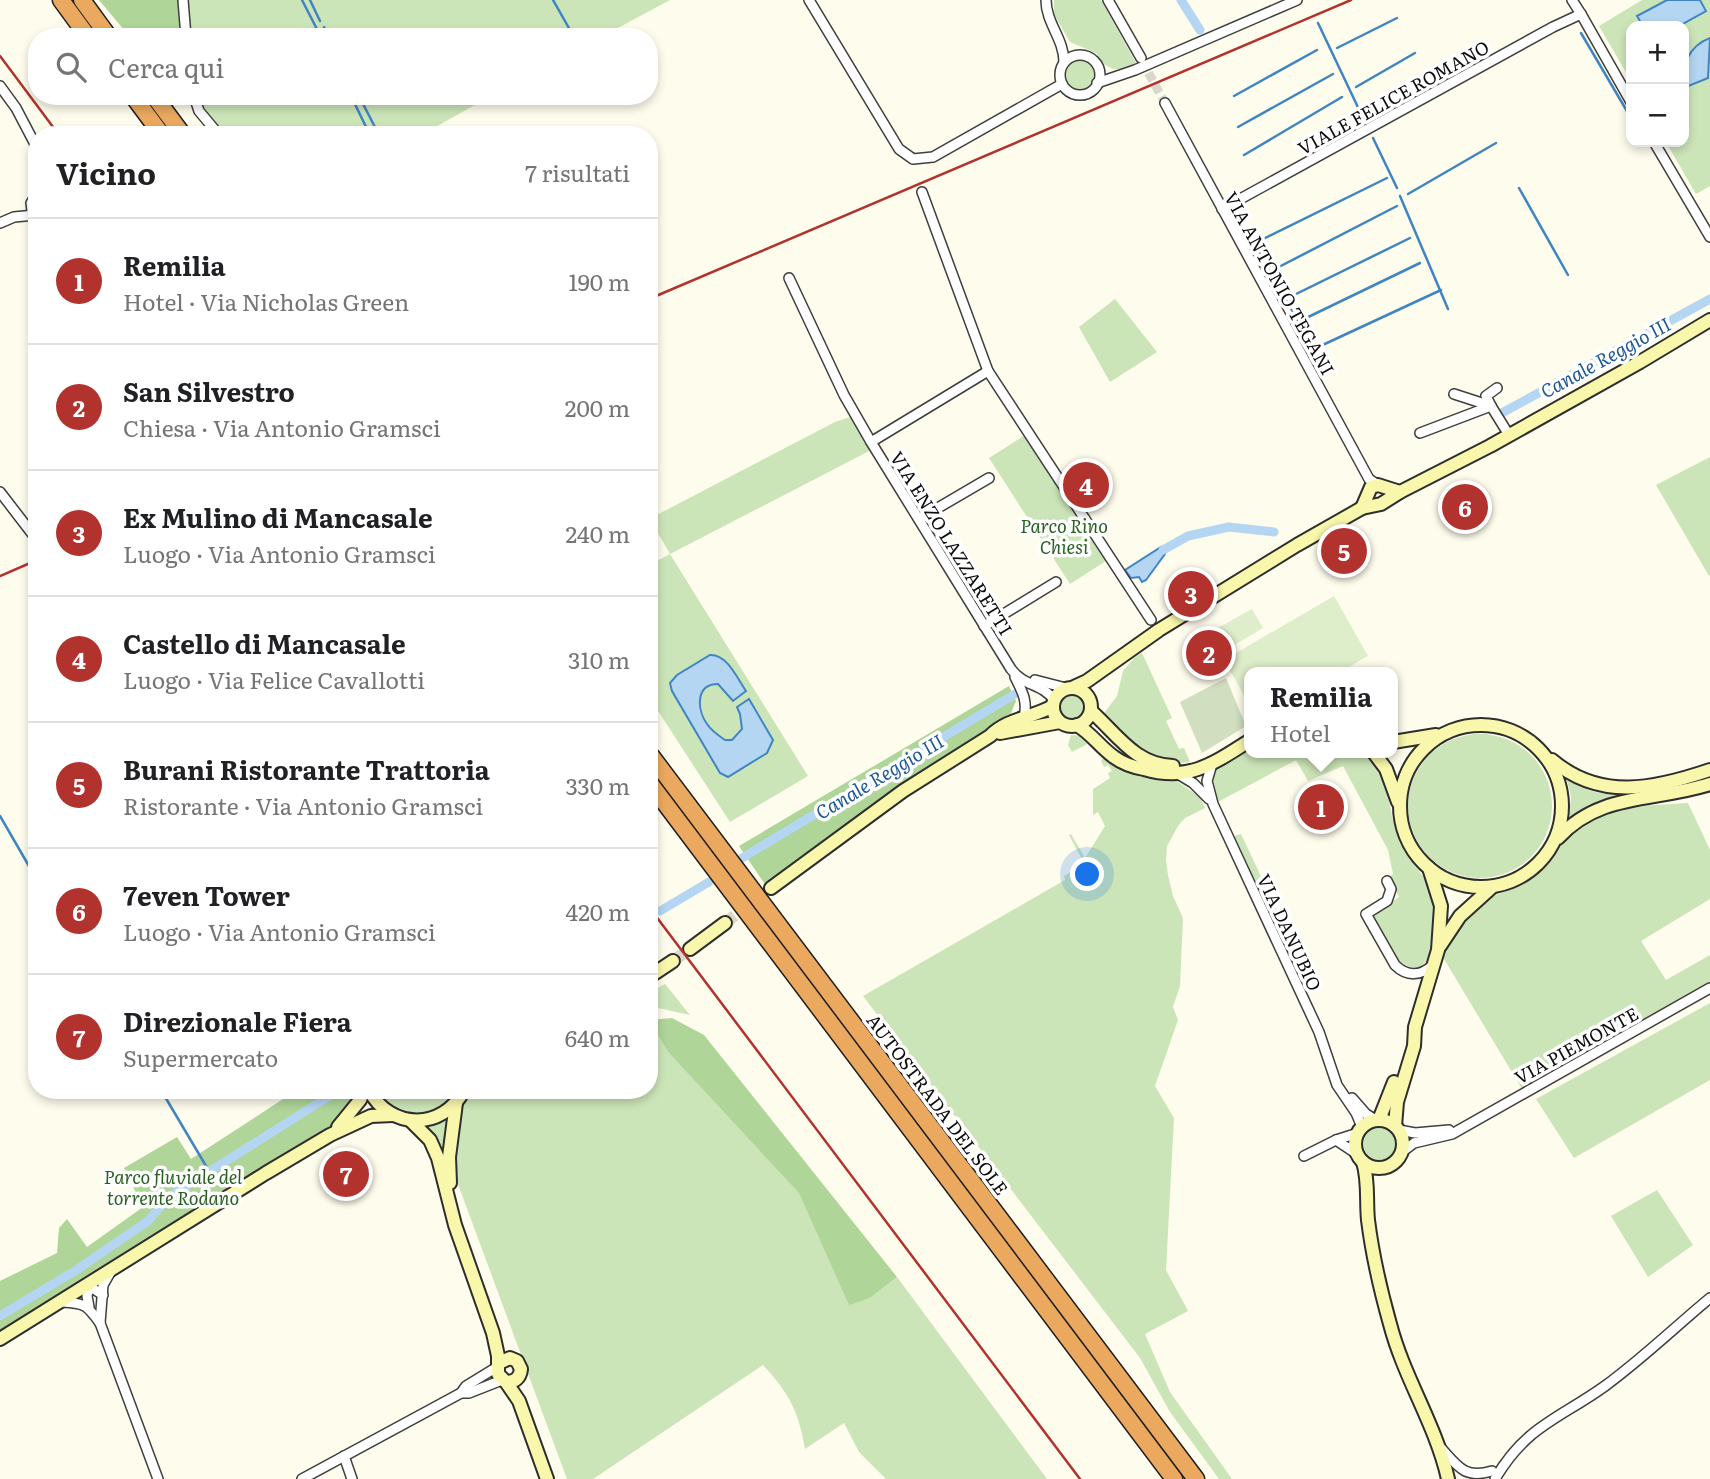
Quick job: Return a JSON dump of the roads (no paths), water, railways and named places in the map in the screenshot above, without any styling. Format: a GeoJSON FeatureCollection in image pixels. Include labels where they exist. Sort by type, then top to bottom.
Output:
{"type":"FeatureCollection","features":[{"type":"Feature","properties":{"kind":"highway"},"geometry":{"type":"LineString","coordinates":[[61,0],[81,28]]}},
{"type":"Feature","properties":{"kind":"highway"},"geometry":{"type":"LineString","coordinates":[[82,0],[102,28]]}},
{"type":"Feature","properties":{"kind":"highway"},"geometry":{"type":"LineString","coordinates":[[140,105],[155,126]]}},
{"type":"Feature","properties":{"kind":"highway"},"geometry":{"type":"LineString","coordinates":[[161,105],[176,126]]}},
{"type":"Feature","properties":{"kind":"highway","name":"AUTOSTRADA DEL SOLE"},"geometry":{"type":"LineString","coordinates":[[658,765],[1196,1479]]}},
{"type":"Feature","properties":{"kind":"highway","name":"AUTOSTRADA DEL SOLE"},"geometry":{"type":"LineString","coordinates":[[658,794],[1174,1479]]}},
{"type":"Feature","properties":{"kind":"street"},"geometry":{"type":"LineString","coordinates":[[183,0],[185,28]]}},
{"type":"Feature","properties":{"kind":"street"},"geometry":{"type":"LineString","coordinates":[[809,0],[899,149],[913,159],[933,157],[1062,84]]}},
{"type":"Feature","properties":{"kind":"street"},"geometry":{"type":"LineString","coordinates":[[1046,0],[1048,18],[1061,40],[1080,55],[1091,58],[1098,68],[1109,73],[1123,74]]}},
{"type":"Feature","properties":{"kind":"street"},"geometry":{"type":"LineString","coordinates":[[1108,0],[1141,58]]}},
{"type":"Feature","properties":{"kind":"street"},"geometry":{"type":"LineString","coordinates":[[1097,83],[1297,0]]}},
{"type":"Feature","properties":{"kind":"street"},"geometry":{"type":"LineString","coordinates":[[1572,0],[1626,93]]}},
{"type":"Feature","properties":{"kind":"street","name":"VIALE FELICE ROMANO"},"geometry":{"type":"LineString","coordinates":[[1222,209],[1581,14]]}},
{"type":"Feature","properties":{"kind":"street"},"geometry":{"type":"LineString","coordinates":[[1061,40],[1064,62],[1060,73],[1062,84],[1073,93],[1091,91],[1097,83],[1098,68]]}},
{"type":"Feature","properties":{"kind":"street"},"geometry":{"type":"LineString","coordinates":[[1064,62],[1080,55]]}},
{"type":"Feature","properties":{"kind":"street"},"geometry":{"type":"LineString","coordinates":[[0,86],[28,131]]}},
{"type":"Feature","properties":{"kind":"street","name":"VIA ANTONIO TEGANI"},"geometry":{"type":"LineString","coordinates":[[1165,103],[1374,494]]}},
{"type":"Feature","properties":{"kind":"street"},"geometry":{"type":"LineString","coordinates":[[197,105],[212,126]]}},
{"type":"Feature","properties":{"kind":"street"},"geometry":{"type":"LineString","coordinates":[[1657,147],[1710,237]]}},
{"type":"Feature","properties":{"kind":"street"},"geometry":{"type":"LineString","coordinates":[[922,192],[988,371],[1151,620]]}},
{"type":"Feature","properties":{"kind":"street"},"geometry":{"type":"LineString","coordinates":[[14,217],[28,205]]}},
{"type":"Feature","properties":{"kind":"street"},"geometry":{"type":"LineString","coordinates":[[0,223],[14,217],[28,216]]}},
{"type":"Feature","properties":{"kind":"street"},"geometry":{"type":"LineString","coordinates":[[789,278],[844,395],[871,442]]}},
{"type":"Feature","properties":{"kind":"street"},"geometry":{"type":"LineString","coordinates":[[771,888],[902,791],[990,736],[1006,723],[1039,714],[1053,703],[1060,691],[1087,681],[1159,630],[1374,494],[1400,492],[1509,435],[1710,320]]}},
{"type":"Feature","properties":{"kind":"street","name":"VIA ENZO LAZZARETTI"},"geometry":{"type":"LineString","coordinates":[[988,371],[871,442],[1011,669],[1025,696],[1027,707],[1024,717]]}},
{"type":"Feature","properties":{"kind":"street"},"geometry":{"type":"LineString","coordinates":[[1497,388],[1486,396],[1509,435]]}},
{"type":"Feature","properties":{"kind":"street"},"geometry":{"type":"LineString","coordinates":[[1454,394],[1491,406]]}},
{"type":"Feature","properties":{"kind":"street"},"geometry":{"type":"LineString","coordinates":[[1420,433],[1491,406]]}},
{"type":"Feature","properties":{"kind":"street"},"geometry":{"type":"LineString","coordinates":[[919,520],[989,478]]}},
{"type":"Feature","properties":{"kind":"street"},"geometry":{"type":"LineString","coordinates":[[0,492],[28,528]]}},
{"type":"Feature","properties":{"kind":"street"},"geometry":{"type":"LineString","coordinates":[[984,626],[1056,582]]}},
{"type":"Feature","properties":{"kind":"street"},"geometry":{"type":"LineString","coordinates":[[1053,703],[1054,715],[1060,722],[1077,725],[1086,720],[1096,687],[1105,674],[1129,652]]}},
{"type":"Feature","properties":{"kind":"street"},"geometry":{"type":"LineString","coordinates":[[1011,669],[1040,682],[1084,692],[1091,706],[1138,756],[1165,766],[1182,766],[1196,762],[1244,735]]}},
{"type":"Feature","properties":{"kind":"street","name":"VIA ENZO LAZZARETTI"},"geometry":{"type":"LineString","coordinates":[[1011,669],[1020,680],[1046,691],[1053,703]]}},
{"type":"Feature","properties":{"kind":"street"},"geometry":{"type":"LineString","coordinates":[[990,736],[1060,722]]}},
{"type":"Feature","properties":{"kind":"street"},"geometry":{"type":"LineString","coordinates":[[1077,725],[1121,761],[1157,773],[1192,772],[1212,764],[1244,744]]}},
{"type":"Feature","properties":{"kind":"street"},"geometry":{"type":"LineString","coordinates":[[1398,742],[1415,740],[1472,725],[1498,726],[1523,736],[1577,779],[1610,787],[1654,785],[1710,771]]}},
{"type":"Feature","properties":{"kind":"street"},"geometry":{"type":"LineString","coordinates":[[1400,809],[1403,782],[1415,758],[1446,732]]}},
{"type":"Feature","properties":{"kind":"street"},"geometry":{"type":"LineString","coordinates":[[1304,1156],[1378,1120],[1389,1100],[1406,1043],[1415,1027],[1438,950],[1460,916],[1492,887],[1525,875],[1542,860],[1555,840],[1561,821],[1563,800],[1555,771],[1544,754]]}},
{"type":"Feature","properties":{"kind":"street"},"geometry":{"type":"LineString","coordinates":[[1377,758],[1390,779],[1410,846],[1429,868],[1458,884],[1492,887]]}},
{"type":"Feature","properties":{"kind":"street","name":"VIA DANUBIO"},"geometry":{"type":"LineString","coordinates":[[1212,764],[1207,781],[1213,804],[1319,1032],[1333,1075],[1360,1130]]}},
{"type":"Feature","properties":{"kind":"street","name":"VIA DANUBIO"},"geometry":{"type":"LineString","coordinates":[[1178,774],[1193,783],[1213,804]]}},
{"type":"Feature","properties":{"kind":"street"},"geometry":{"type":"LineString","coordinates":[[1555,840],[1584,815],[1604,806],[1668,795],[1710,784]]}},
{"type":"Feature","properties":{"kind":"street"},"geometry":{"type":"LineString","coordinates":[[1429,868],[1441,906],[1438,950]]}},
{"type":"Feature","properties":{"kind":"street"},"geometry":{"type":"LineString","coordinates":[[1387,881],[1391,889],[1387,901],[1366,914],[1400,970],[1415,974],[1430,969],[1433,965]]}},
{"type":"Feature","properties":{"kind":"street"},"geometry":{"type":"LineString","coordinates":[[690,949],[725,923]]}},
{"type":"Feature","properties":{"kind":"street"},"geometry":{"type":"LineString","coordinates":[[658,971],[673,961]]}},
{"type":"Feature","properties":{"kind":"street","name":"VIA PIEMONTE"},"geometry":{"type":"LineString","coordinates":[[1402,1152],[1415,1143],[1444,1137],[1710,988]]}},
{"type":"Feature","properties":{"kind":"street"},"geometry":{"type":"LineString","coordinates":[[1336,1140],[1372,1167],[1393,1164],[1402,1152],[1404,1143],[1397,1128],[1397,1102],[1414,1046],[1415,1027]]}},
{"type":"Feature","properties":{"kind":"street","name":"VIA DANUBIO"},"geometry":{"type":"LineString","coordinates":[[1333,1075],[1357,1105],[1378,1120]]}},
{"type":"Feature","properties":{"kind":"street"},"geometry":{"type":"LineString","coordinates":[[330,1135],[353,1110],[359,1099]]}},
{"type":"Feature","properties":{"kind":"street"},"geometry":{"type":"LineString","coordinates":[[375,1099],[393,1115],[411,1121],[436,1117],[458,1099]]}},
{"type":"Feature","properties":{"kind":"street"},"geometry":{"type":"LineString","coordinates":[[450,1208],[449,1157],[456,1103]]}},
{"type":"Feature","properties":{"kind":"street"},"geometry":{"type":"LineString","coordinates":[[0,1339],[330,1135],[371,1116],[393,1115]]}},
{"type":"Feature","properties":{"kind":"street"},"geometry":{"type":"LineString","coordinates":[[1378,1120],[1397,1128]]}},
{"type":"Feature","properties":{"kind":"street"},"geometry":{"type":"LineString","coordinates":[[411,1121],[434,1147],[450,1208],[503,1370],[519,1401],[547,1479]]}},
{"type":"Feature","properties":{"kind":"street","name":"VIA PIEMONTE"},"geometry":{"type":"LineString","coordinates":[[1397,1128],[1421,1133],[1458,1129]]}},
{"type":"Feature","properties":{"kind":"street"},"geometry":{"type":"LineString","coordinates":[[1360,1130],[1355,1140],[1367,1174],[1368,1222],[1396,1344],[1439,1446],[1448,1479]]}},
{"type":"Feature","properties":{"kind":"street"},"geometry":{"type":"LineString","coordinates":[[1371,1232],[1376,1183],[1386,1167]]}},
{"type":"Feature","properties":{"kind":"street"},"geometry":{"type":"LineString","coordinates":[[100,1323],[103,1285],[111,1272]]}},
{"type":"Feature","properties":{"kind":"street"},"geometry":{"type":"LineString","coordinates":[[89,1286],[103,1295]]}},
{"type":"Feature","properties":{"kind":"street"},"geometry":{"type":"LineString","coordinates":[[89,1286],[89,1307],[100,1323],[158,1479]]}},
{"type":"Feature","properties":{"kind":"street"},"geometry":{"type":"LineString","coordinates":[[1483,1479],[1494,1475],[1530,1434],[1607,1385],[1709,1301]]}},
{"type":"Feature","properties":{"kind":"street"},"geometry":{"type":"LineString","coordinates":[[62,1302],[79,1303],[89,1307]]}},
{"type":"Feature","properties":{"kind":"street"},"geometry":{"type":"LineString","coordinates":[[302,1479],[461,1393],[466,1386],[520,1364],[519,1401]]}},
{"type":"Feature","properties":{"kind":"street"},"geometry":{"type":"LineString","coordinates":[[503,1370],[511,1382],[519,1377]]}},
{"type":"Feature","properties":{"kind":"street"},"geometry":{"type":"LineString","coordinates":[[1439,1446],[1469,1477],[1494,1475]]}},
{"type":"Feature","properties":{"kind":"street"},"geometry":{"type":"LineString","coordinates":[[344,1456],[352,1479]]}},
{"type":"Feature","properties":{"kind":"water"},"geometry":{"type":"Polygon","coordinates":[[[1667,0],[1700,0],[1706,11],[1688,21],[1640,21],[1637,16],[1667,0]]]}},
{"type":"Feature","properties":{"kind":"water"},"geometry":{"type":"Polygon","coordinates":[[[1710,38],[1708,78],[1689,86],[1689,56],[1710,38]]]}},
{"type":"Feature","properties":{"kind":"water"},"geometry":{"type":"Polygon","coordinates":[[[1161,547],[1165,554],[1146,580],[1142,582],[1139,577],[1131,578],[1125,570],[1161,547]]]}},
{"type":"Feature","properties":{"kind":"water"},"geometry":{"type":"Polygon","coordinates":[[[710,655],[722,658],[746,691],[733,701],[718,684],[705,688],[700,705],[707,724],[725,740],[732,740],[742,729],[737,707],[749,699],[773,740],[767,753],[728,777],[720,773],[672,691],[670,683],[677,675],[710,655]]]}},
{"type":"Feature","properties":{"kind":"waterway"},"geometry":{"type":"LineString","coordinates":[[302,0],[316,28]]}},
{"type":"Feature","properties":{"kind":"waterway"},"geometry":{"type":"LineString","coordinates":[[310,0],[320,21]]}},
{"type":"Feature","properties":{"kind":"waterway"},"geometry":{"type":"LineString","coordinates":[[553,0],[569,28]]}},
{"type":"Feature","properties":{"kind":"waterway"},"geometry":{"type":"LineString","coordinates":[[1181,0],[1200,30]]}},
{"type":"Feature","properties":{"kind":"waterway"},"geometry":{"type":"LineString","coordinates":[[1337,48],[1397,18]]}},
{"type":"Feature","properties":{"kind":"waterway"},"geometry":{"type":"LineString","coordinates":[[1318,23],[1364,120]]}},
{"type":"Feature","properties":{"kind":"waterway"},"geometry":{"type":"LineString","coordinates":[[1581,33],[1626,110]]}},
{"type":"Feature","properties":{"kind":"waterway"},"geometry":{"type":"LineString","coordinates":[[1234,96],[1317,50]]}},
{"type":"Feature","properties":{"kind":"waterway"},"geometry":{"type":"LineString","coordinates":[[1356,87],[1415,53]]}},
{"type":"Feature","properties":{"kind":"waterway"},"geometry":{"type":"LineString","coordinates":[[1238,127],[1333,74]]}},
{"type":"Feature","properties":{"kind":"waterway"},"geometry":{"type":"LineString","coordinates":[[1244,155],[1342,97]]}},
{"type":"Feature","properties":{"kind":"waterway"},"geometry":{"type":"LineString","coordinates":[[355,105],[366,126]]}},
{"type":"Feature","properties":{"kind":"waterway"},"geometry":{"type":"LineString","coordinates":[[364,105],[374,126]]}},
{"type":"Feature","properties":{"kind":"waterway"},"geometry":{"type":"LineString","coordinates":[[1373,138],[1397,188]]}},
{"type":"Feature","properties":{"kind":"waterway"},"geometry":{"type":"LineString","coordinates":[[1408,194],[1496,143]]}},
{"type":"Feature","properties":{"kind":"waterway"},"geometry":{"type":"LineString","coordinates":[[1257,242],[1387,178]]}},
{"type":"Feature","properties":{"kind":"waterway"},"geometry":{"type":"LineString","coordinates":[[1519,188],[1568,275]]}},
{"type":"Feature","properties":{"kind":"waterway"},"geometry":{"type":"LineString","coordinates":[[1400,196],[1448,309]]}},
{"type":"Feature","properties":{"kind":"waterway"},"geometry":{"type":"LineString","coordinates":[[1273,270],[1397,206]]}},
{"type":"Feature","properties":{"kind":"waterway"},"geometry":{"type":"LineString","coordinates":[[1290,297],[1410,238]]}},
{"type":"Feature","properties":{"kind":"waterway"},"geometry":{"type":"LineString","coordinates":[[1255,245],[1314,349],[1441,290]]}},
{"type":"Feature","properties":{"kind":"waterway"},"geometry":{"type":"LineString","coordinates":[[1302,320],[1420,263]]}},
{"type":"Feature","properties":{"kind":"waterway","name":"Canale Reggio III"},"geometry":{"type":"LineString","coordinates":[[1500,414],[1710,299]]}},
{"type":"Feature","properties":{"kind":"waterway","name":"Canale Reggio III"},"geometry":{"type":"LineString","coordinates":[[1163,550],[1188,536],[1229,527],[1274,532]]}},
{"type":"Feature","properties":{"kind":"waterway","name":"Canale Reggio III"},"geometry":{"type":"LineString","coordinates":[[742,858],[1015,694]]}},
{"type":"Feature","properties":{"kind":"waterway"},"geometry":{"type":"LineString","coordinates":[[0,816],[28,864]]}},
{"type":"Feature","properties":{"kind":"waterway","name":"Canale Reggio III"},"geometry":{"type":"LineString","coordinates":[[660,911],[709,882]]}},
{"type":"Feature","properties":{"kind":"waterway"},"geometry":{"type":"LineString","coordinates":[[166,1099],[209,1171]]}},
{"type":"Feature","properties":{"kind":"waterway","name":"Canale Reggio III"},"geometry":{"type":"LineString","coordinates":[[0,1316],[78,1269],[148,1221],[169,1197],[325,1099]]}},
{"type":"Feature","properties":{"kind":"tunnel"},"geometry":{"type":"LineString","coordinates":[[1142,61],[1165,103]]}},
{"type":"Feature","properties":{"kind":"tunnel"},"geometry":{"type":"LineString","coordinates":[[725,923],[750,904]]}},
{"type":"Feature","properties":{"kind":"tunnel"},"geometry":{"type":"LineString","coordinates":[[673,961],[690,949]]}},
{"type":"Feature","properties":{"kind":"railway"},"geometry":{"type":"LineString","coordinates":[[658,295],[1351,0]]}},
{"type":"Feature","properties":{"kind":"railway"},"geometry":{"type":"LineString","coordinates":[[0,56],[28,93]]}},
{"type":"Feature","properties":{"kind":"railway"},"geometry":{"type":"LineString","coordinates":[[37,105],[52,126]]}},
{"type":"Feature","properties":{"kind":"railway"},"geometry":{"type":"LineString","coordinates":[[0,576],[28,564]]}},
{"type":"Feature","properties":{"kind":"railway"},"geometry":{"type":"LineString","coordinates":[[658,919],[1080,1479]]}},
{"type":"Feature","properties":{"kind":"place","name":"Castello di Mancasale"},"geometry":{"type":"Point","coordinates":[1086,485]}},
{"type":"Feature","properties":{"kind":"place","name":"7even Tower"},"geometry":{"type":"Point","coordinates":[1465,507]}},
{"type":"Feature","properties":{"kind":"place","name":"Burani Ristorante Trattoria"},"geometry":{"type":"Point","coordinates":[1344,551]}},
{"type":"Feature","properties":{"kind":"place","name":"Ex Mulino di Mancasale"},"geometry":{"type":"Point","coordinates":[1191,594]}},
{"type":"Feature","properties":{"kind":"place","name":"San Silvestro"},"geometry":{"type":"Point","coordinates":[1209,653]}},
{"type":"Feature","properties":{"kind":"place","name":"Remilia"},"geometry":{"type":"Point","coordinates":[1321,807]}},
{"type":"Feature","properties":{"kind":"place","name":"Direzionale Fiera"},"geometry":{"type":"Point","coordinates":[346,1174]}},
{"type":"Feature","properties":{"kind":"park label","name":"Parco Rino Chiesi"},"geometry":{"type":"Point","coordinates":[1064,535]}},
{"type":"Feature","properties":{"kind":"park label","name":"Parco fluviale del torrente Rodano"},"geometry":{"type":"Point","coordinates":[173,1186]}}]}
